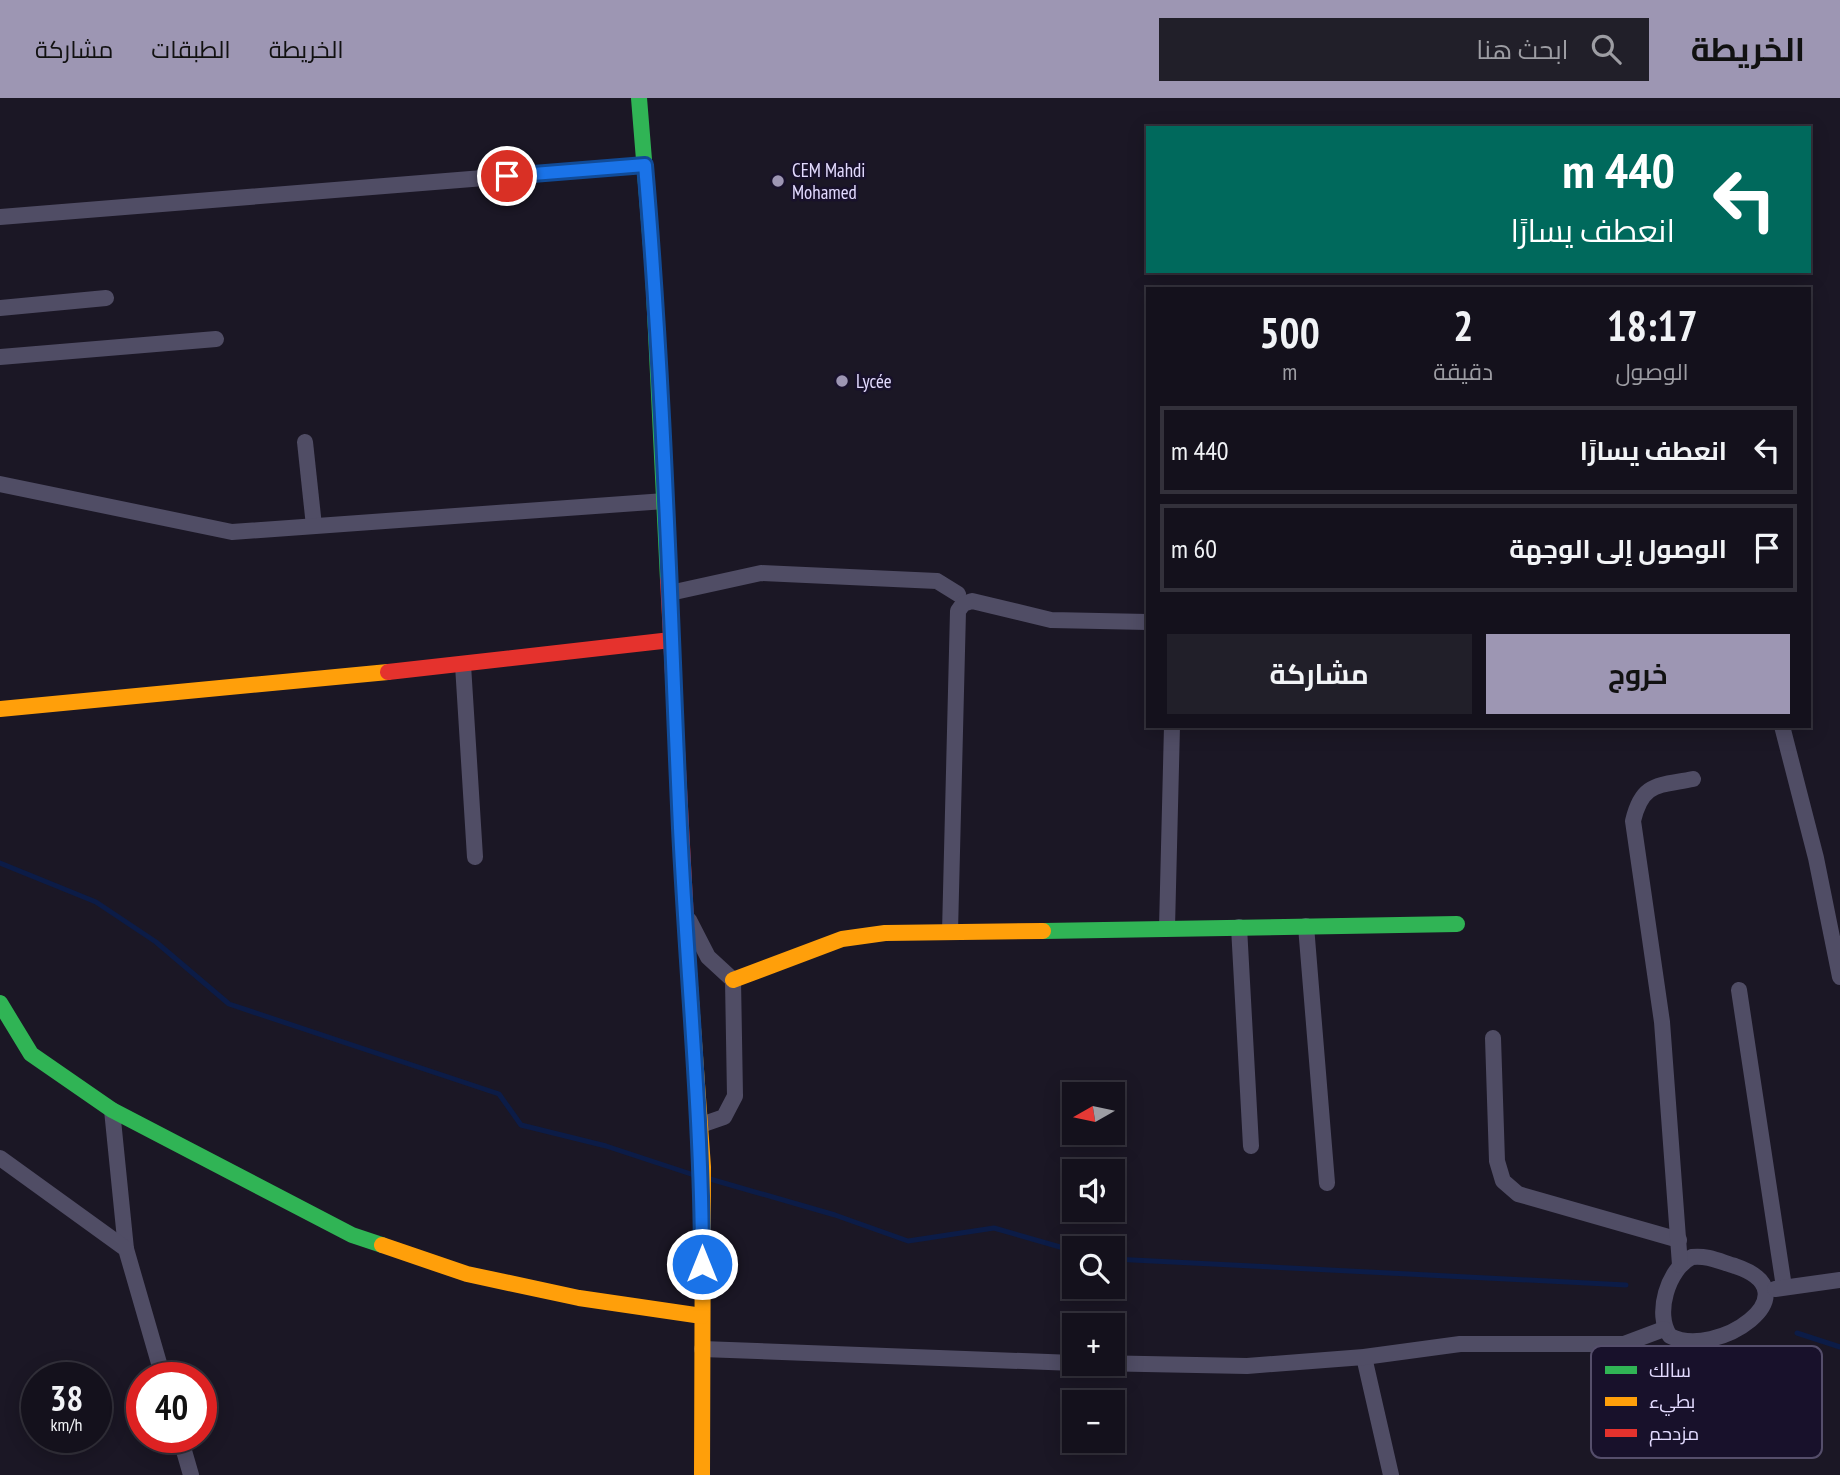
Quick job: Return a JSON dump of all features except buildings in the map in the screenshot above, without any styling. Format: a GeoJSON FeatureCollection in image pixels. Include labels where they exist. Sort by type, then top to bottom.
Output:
{"type":"FeatureCollection","features":[{"type":"Feature","properties":{"kind":"street"},"geometry":{"type":"LineString","coordinates":[[639,98],[665,501],[685,912],[703,1186],[702,1475]]}},
{"type":"Feature","properties":{"kind":"street"},"geometry":{"type":"LineString","coordinates":[[0,217],[645,165]]}},
{"type":"Feature","properties":{"kind":"street"},"geometry":{"type":"LineString","coordinates":[[0,308],[106,298]]}},
{"type":"Feature","properties":{"kind":"street"},"geometry":{"type":"LineString","coordinates":[[0,357],[216,339]]}},
{"type":"Feature","properties":{"kind":"street"},"geometry":{"type":"LineString","coordinates":[[305,442],[314,526]]}},
{"type":"Feature","properties":{"kind":"street"},"geometry":{"type":"LineString","coordinates":[[0,484],[232,532],[665,501]]}},
{"type":"Feature","properties":{"kind":"street"},"geometry":{"type":"LineString","coordinates":[[670,593],[761,573],[937,580],[958,594]]}},
{"type":"Feature","properties":{"kind":"street"},"geometry":{"type":"LineString","coordinates":[[950,932],[958,611],[963,604],[972,601],[1051,620],[1146,622]]}},
{"type":"Feature","properties":{"kind":"street"},"geometry":{"type":"LineString","coordinates":[[0,709],[463,665],[671,640]]}},
{"type":"Feature","properties":{"kind":"street"},"geometry":{"type":"LineString","coordinates":[[463,665],[475,857]]}},
{"type":"Feature","properties":{"kind":"street"},"geometry":{"type":"LineString","coordinates":[[1167,928],[1172,728]]}},
{"type":"Feature","properties":{"kind":"street"},"geometry":{"type":"LineString","coordinates":[[1783,728],[1816,858],[1840,977]]}},
{"type":"Feature","properties":{"kind":"street"},"geometry":{"type":"LineString","coordinates":[[1680,1265],[1692,1257],[1707,1257],[1748,1271],[1762,1280],[1766,1291],[1765,1305],[1756,1316],[1720,1338],[1689,1343],[1670,1336],[1664,1329],[1661,1313],[1680,1265],[1679,1240],[1662,1022],[1633,821],[1638,800],[1650,788],[1693,779]]}},
{"type":"Feature","properties":{"kind":"street"},"geometry":{"type":"LineString","coordinates":[[685,912],[708,957],[733,980],[735,1096],[724,1117],[698,1126]]}},
{"type":"Feature","properties":{"kind":"street"},"geometry":{"type":"LineString","coordinates":[[733,980],[842,939],[885,933],[1457,924]]}},
{"type":"Feature","properties":{"kind":"street"},"geometry":{"type":"LineString","coordinates":[[1306,926],[1327,1183]]}},
{"type":"Feature","properties":{"kind":"street"},"geometry":{"type":"LineString","coordinates":[[1239,927],[1251,1146]]}},
{"type":"Feature","properties":{"kind":"street"},"geometry":{"type":"LineString","coordinates":[[1739,990],[1784,1287]]}},
{"type":"Feature","properties":{"kind":"street"},"geometry":{"type":"LineString","coordinates":[[0,1003],[31,1054],[112,1110],[352,1235],[467,1274],[579,1298],[702,1316]]}},
{"type":"Feature","properties":{"kind":"street"},"geometry":{"type":"LineString","coordinates":[[1493,1038],[1497,1161],[1503,1181],[1518,1194],[1679,1240]]}},
{"type":"Feature","properties":{"kind":"street"},"geometry":{"type":"LineString","coordinates":[[112,1110],[126,1248],[159,1362]]}},
{"type":"Feature","properties":{"kind":"street"},"geometry":{"type":"LineString","coordinates":[[0,1158],[126,1248]]}},
{"type":"Feature","properties":{"kind":"street"},"geometry":{"type":"LineString","coordinates":[[1766,1291],[1840,1280]]}},
{"type":"Feature","properties":{"kind":"street"},"geometry":{"type":"LineString","coordinates":[[1125,1364],[1247,1366],[1364,1357],[1460,1344],[1624,1344],[1652,1336],[1664,1329]]}},
{"type":"Feature","properties":{"kind":"street"},"geometry":{"type":"LineString","coordinates":[[702,1349],[1062,1363]]}},
{"type":"Feature","properties":{"kind":"street"},"geometry":{"type":"LineString","coordinates":[[1364,1357],[1391,1475]]}},
{"type":"Feature","properties":{"kind":"street"},"geometry":{"type":"LineString","coordinates":[[185,1453],[191,1475]]}},
{"type":"Feature","properties":{"kind":"waterway"},"geometry":{"type":"LineString","coordinates":[[0,863],[96,902],[156,942],[229,1004],[499,1094],[521,1125],[606,1146],[697,1176]]}},
{"type":"Feature","properties":{"kind":"waterway"},"geometry":{"type":"LineString","coordinates":[[710,1179],[835,1215],[908,1241],[994,1228],[1062,1248]]}},
{"type":"Feature","properties":{"kind":"waterway"},"geometry":{"type":"LineString","coordinates":[[1125,1260],[1626,1285]]}},
{"type":"Feature","properties":{"kind":"waterway"},"geometry":{"type":"LineString","coordinates":[[1797,1333],[1840,1347]]}},
{"type":"Feature","properties":{"kind":"traffic: fast"},"geometry":{"type":"LineString","coordinates":[[639,98],[653,271],[668,580]]}},
{"type":"Feature","properties":{"kind":"traffic: fast"},"geometry":{"type":"LineString","coordinates":[[1043,931],[1457,924]]}},
{"type":"Feature","properties":{"kind":"traffic: fast"},"geometry":{"type":"LineString","coordinates":[[0,1003],[31,1054],[112,1110],[352,1235],[382,1245]]}},
{"type":"Feature","properties":{"kind":"traffic: slow"},"geometry":{"type":"LineString","coordinates":[[0,709],[388,672]]}},
{"type":"Feature","properties":{"kind":"traffic: slow"},"geometry":{"type":"LineString","coordinates":[[733,980],[842,939],[885,933],[1043,931]]}},
{"type":"Feature","properties":{"kind":"traffic: slow"},"geometry":{"type":"LineString","coordinates":[[688,958],[703,1167],[702,1475]]}},
{"type":"Feature","properties":{"kind":"traffic: slow"},"geometry":{"type":"LineString","coordinates":[[382,1245],[467,1274],[579,1298],[702,1316]]}},
{"type":"Feature","properties":{"kind":"traffic: jam"},"geometry":{"type":"LineString","coordinates":[[668,580],[688,958]]}},
{"type":"Feature","properties":{"kind":"traffic: jam"},"geometry":{"type":"LineString","coordinates":[[388,672],[671,640]]}},
{"type":"Feature","properties":{"kind":"place","name":"CEM Mahdi Mohamed"},"geometry":{"type":"Point","coordinates":[778,181]}},
{"type":"Feature","properties":{"kind":"place","name":"Lycée"},"geometry":{"type":"Point","coordinates":[842,381]}},
{"type":"Feature","properties":{"kind":"route"},"geometry":{"type":"LineString","coordinates":[[507,176],[645,165],[653,271],[685,912],[702,1167],[702,1264]]}}]}
